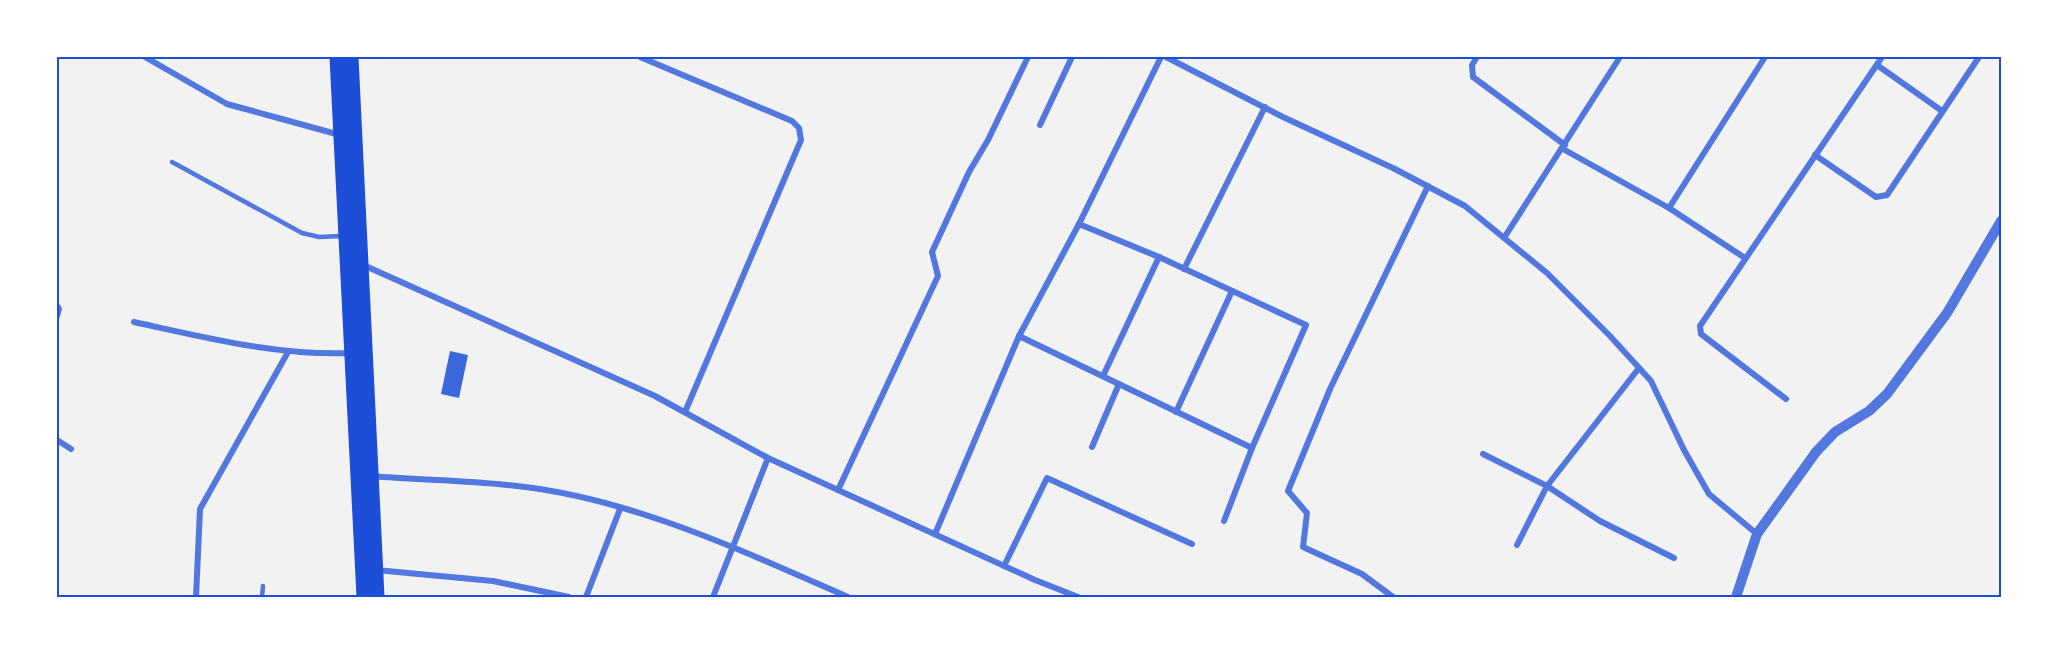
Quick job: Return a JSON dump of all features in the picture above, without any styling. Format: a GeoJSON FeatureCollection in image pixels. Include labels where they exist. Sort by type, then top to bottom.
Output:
{"type":"FeatureCollection","features":[{"type":"Feature","properties":{"kind":"main road"},"geometry":{"type":"LineString","coordinates":[[337,57],[354,352],[364,597]]}},
{"type":"Feature","properties":{"kind":"main road"},"geometry":{"type":"LineString","coordinates":[[351,57],[378,597]]}},
{"type":"Feature","properties":{"kind":"street"},"geometry":{"type":"LineString","coordinates":[[145,57],[227,104],[341,135]]}},
{"type":"Feature","properties":{"kind":"street"},"geometry":{"type":"LineString","coordinates":[[159,65],[163,57]]}},
{"type":"Feature","properties":{"kind":"street"},"geometry":{"type":"LineString","coordinates":[[640,57],[792,121],[800,128],[799,151],[685,412]]}},
{"type":"Feature","properties":{"kind":"street"},"geometry":{"type":"LineString","coordinates":[[838,490],[938,276],[932,252],[969,172],[988,140],[1028,57]]}},
{"type":"Feature","properties":{"kind":"street"},"geometry":{"type":"LineString","coordinates":[[1040,125],[1072,57]]}},
{"type":"Feature","properties":{"kind":"street"},"geometry":{"type":"LineString","coordinates":[[935,534],[1019,336],[1079,224],[1161,57]]}},
{"type":"Feature","properties":{"kind":"street"},"geometry":{"type":"LineString","coordinates":[[1166,57],[1465,206],[1547,273],[1651,381],[1684,450],[1709,494],[1757,534]]}},
{"type":"Feature","properties":{"kind":"street"},"geometry":{"type":"LineString","coordinates":[[1477,57],[1472,65],[1473,76],[1564,147],[1669,208],[1745,258]]}},
{"type":"Feature","properties":{"kind":"street"},"geometry":{"type":"LineString","coordinates":[[1504,238],[1620,57]]}},
{"type":"Feature","properties":{"kind":"street"},"geometry":{"type":"LineString","coordinates":[[1669,208],[1766,57]]}},
{"type":"Feature","properties":{"kind":"street"},"geometry":{"type":"LineString","coordinates":[[1786,399],[1701,334],[1703,319],[1882,57]]}},
{"type":"Feature","properties":{"kind":"street"},"geometry":{"type":"LineString","coordinates":[[1815,155],[1882,198],[1887,195],[1979,57]]}},
{"type":"Feature","properties":{"kind":"street"},"geometry":{"type":"LineString","coordinates":[[1877,65],[1942,111]]}},
{"type":"Feature","properties":{"kind":"street"},"geometry":{"type":"LineString","coordinates":[[1184,269],[1265,107]]}},
{"type":"Feature","properties":{"kind":"street"},"geometry":{"type":"LineString","coordinates":[[1393,597],[1362,574],[1303,547],[1307,513],[1288,491],[1335,378],[1428,186]]}},
{"type":"Feature","properties":{"kind":"street"},"geometry":{"type":"LineString","coordinates":[[1736,597],[1757,534],[1816,452],[1835,432],[1869,411],[1887,394],[1947,313],[2001,221]]}},
{"type":"Feature","properties":{"kind":"street"},"geometry":{"type":"LineString","coordinates":[[1079,224],[1159,257],[1306,325],[1252,448],[1224,521]]}},
{"type":"Feature","properties":{"kind":"street"},"geometry":{"type":"LineString","coordinates":[[1103,376],[1159,257]]}},
{"type":"Feature","properties":{"kind":"street"},"geometry":{"type":"LineString","coordinates":[[360,263],[655,396],[768,458],[1004,566],[1078,597]]}},
{"type":"Feature","properties":{"kind":"street"},"geometry":{"type":"LineString","coordinates":[[1176,412],[1232,291]]}},
{"type":"Feature","properties":{"kind":"street"},"geometry":{"type":"LineString","coordinates":[[57,306],[59,309],[57,316]]}},
{"type":"Feature","properties":{"kind":"street"},"geometry":{"type":"LineString","coordinates":[[134,322],[241,345],[288,352],[354,352]]}},
{"type":"Feature","properties":{"kind":"street"},"geometry":{"type":"LineString","coordinates":[[1019,336],[1252,448]]}},
{"type":"Feature","properties":{"kind":"street"},"geometry":{"type":"LineString","coordinates":[[196,597],[200,509],[288,352]]}},
{"type":"Feature","properties":{"kind":"street"},"geometry":{"type":"LineString","coordinates":[[1517,545],[1547,486],[1639,368]]}},
{"type":"Feature","properties":{"kind":"street"},"geometry":{"type":"LineString","coordinates":[[1092,447],[1119,384]]}},
{"type":"Feature","properties":{"kind":"street"},"geometry":{"type":"LineString","coordinates":[[57,440],[71,449]]}},
{"type":"Feature","properties":{"kind":"street"},"geometry":{"type":"LineString","coordinates":[[1483,454],[1547,486],[1600,521],[1674,558]]}},
{"type":"Feature","properties":{"kind":"street"},"geometry":{"type":"LineString","coordinates":[[713,597],[768,458]]}},
{"type":"Feature","properties":{"kind":"street"},"geometry":{"type":"LineString","coordinates":[[371,476],[508,485],[578,497],[667,522],[732,546],[848,597]]}},
{"type":"Feature","properties":{"kind":"street"},"geometry":{"type":"LineString","coordinates":[[1004,566],[1047,478],[1192,544]]}},
{"type":"Feature","properties":{"kind":"street"},"geometry":{"type":"LineString","coordinates":[[586,597],[620,509]]}},
{"type":"Feature","properties":{"kind":"street"},"geometry":{"type":"LineString","coordinates":[[376,570],[494,581],[569,597]]}},
{"type":"Feature","properties":{"kind":"lane"},"geometry":{"type":"LineString","coordinates":[[172,162],[302,232],[320,237],[347,236]]}},
{"type":"Feature","properties":{"kind":"lane"},"geometry":{"type":"LineString","coordinates":[[262,586],[262,597]]}},
{"type":"Feature","properties":{"kind":"building"},"geometry":{"type":"Polygon","coordinates":[[[450,351],[468,355],[459,398],[441,394],[450,351]]]}}]}
